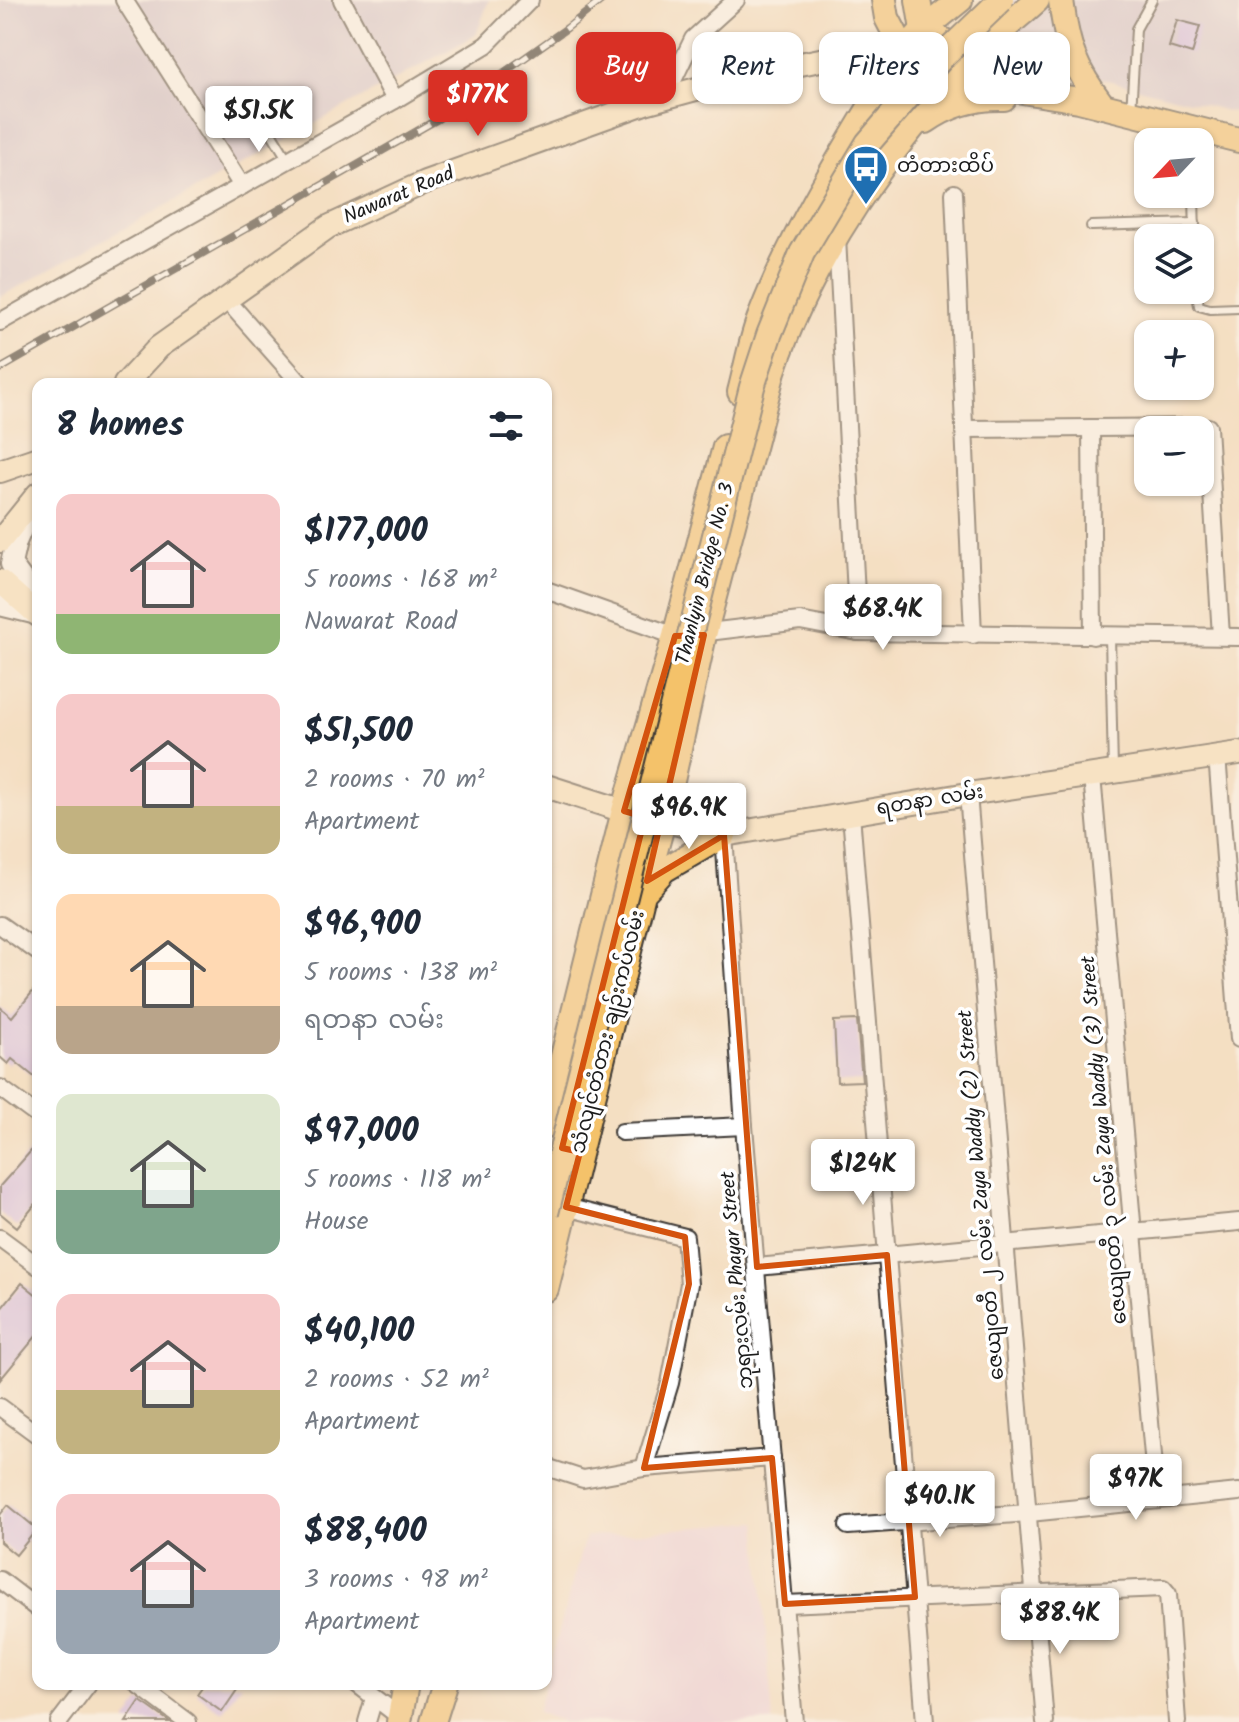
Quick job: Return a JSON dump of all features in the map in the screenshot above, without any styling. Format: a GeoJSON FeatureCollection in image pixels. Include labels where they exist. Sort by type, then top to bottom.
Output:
{"type":"FeatureCollection","features":[{"type":"Feature","properties":{"kind":"main road"},"geometry":{"type":"LineString","coordinates":[[884,0],[887,18],[894,32]]}},
{"type":"Feature","properties":{"kind":"main road"},"geometry":{"type":"LineString","coordinates":[[918,0],[923,30]]}},
{"type":"Feature","properties":{"kind":"main road"},"geometry":{"type":"LineString","coordinates":[[923,30],[960,0]]}},
{"type":"Feature","properties":{"kind":"main road","name":"Thanlyin Bridge No. 3"},"geometry":{"type":"LineString","coordinates":[[556,1210],[745,417],[769,335],[802,253],[868,143],[943,56],[1001,0]]}},
{"type":"Feature","properties":{"kind":"main road"},"geometry":{"type":"LineString","coordinates":[[1002,32],[1037,0]]}},
{"type":"Feature","properties":{"kind":"main road"},"geometry":{"type":"LineString","coordinates":[[1061,0],[1066,42],[1088,86],[1103,106]]}},
{"type":"Feature","properties":{"kind":"main road"},"geometry":{"type":"LineString","coordinates":[[923,30],[964,51]]}},
{"type":"Feature","properties":{"kind":"main road","name":"Nawarat Road"},"geometry":{"type":"LineString","coordinates":[[676,96],[765,71],[819,60]]}},
{"type":"Feature","properties":{"kind":"main road"},"geometry":{"type":"LineString","coordinates":[[904,136],[964,69]]}},
{"type":"Feature","properties":{"kind":"main road"},"geometry":{"type":"LineString","coordinates":[[948,77],[1079,100],[1173,128]]}},
{"type":"Feature","properties":{"kind":"main road"},"geometry":{"type":"LineString","coordinates":[[1070,96],[1079,100]]}},
{"type":"Feature","properties":{"kind":"main road"},"geometry":{"type":"LineString","coordinates":[[904,136],[934,115],[962,102],[984,97],[1079,100]]}},
{"type":"Feature","properties":{"kind":"main road","name":"Nawarat Road"},"geometry":{"type":"LineString","coordinates":[[131,378],[159,347],[328,227],[425,182],[650,104]]}},
{"type":"Feature","properties":{"kind":"main road","name":"သံလျင်တံတား ချဉ်းကပ်လမ်း"},"geometry":{"type":"LineString","coordinates":[[552,1101],[624,811],[675,636],[759,319],[780,269],[811,210],[873,104]]}},
{"type":"Feature","properties":{"kind":"main road","name":"သံလျင်တံတား ချဉ်းကပ်လမ်း"},"geometry":{"type":"LineString","coordinates":[[552,1242],[556,1210],[580,1152],[663,822],[704,635],[773,371],[796,310],[837,236],[904,136]]}},
{"type":"Feature","properties":{"kind":"main road"},"geometry":{"type":"LineString","coordinates":[[1214,137],[1239,140]]}},
{"type":"Feature","properties":{"kind":"main road"},"geometry":{"type":"LineString","coordinates":[[0,471],[32,460]]}},
{"type":"Feature","properties":{"kind":"main road"},"geometry":{"type":"LineString","coordinates":[[0,541],[32,502]]}},
{"type":"Feature","properties":{"kind":"main road"},"geometry":{"type":"LineString","coordinates":[[0,581],[32,609]]}},
{"type":"Feature","properties":{"kind":"main road","name":"ရတနာ လမ်း"},"geometry":{"type":"LineString","coordinates":[[552,788],[663,822],[724,835],[1228,754]]}},
{"type":"Feature","properties":{"kind":"main road"},"geometry":{"type":"LineString","coordinates":[[643,894],[664,870],[724,835]]}},
{"type":"Feature","properties":{"kind":"main road"},"geometry":{"type":"LineString","coordinates":[[552,1145],[580,1152]]}},
{"type":"Feature","properties":{"kind":"main road"},"geometry":{"type":"LineString","coordinates":[[400,1716],[405,1690]]}},
{"type":"Feature","properties":{"kind":"main road"},"geometry":{"type":"LineString","coordinates":[[400,1716],[412,1690]]}},
{"type":"Feature","properties":{"kind":"main road"},"geometry":{"type":"LineString","coordinates":[[432,1722],[435,1690]]}},
{"type":"Feature","properties":{"kind":"main road"},"geometry":{"type":"LineString","coordinates":[[432,1722],[443,1690]]}},
{"type":"Feature","properties":{"kind":"street"},"geometry":{"type":"LineString","coordinates":[[124,0],[242,186]]}},
{"type":"Feature","properties":{"kind":"street"},"geometry":{"type":"LineString","coordinates":[[342,0],[395,100]]}},
{"type":"Feature","properties":{"kind":"street"},"geometry":{"type":"LineString","coordinates":[[0,322],[395,100],[486,45],[530,0]]}},
{"type":"Feature","properties":{"kind":"street"},"geometry":{"type":"LineString","coordinates":[[676,74],[693,39],[736,0]]}},
{"type":"Feature","properties":{"kind":"street"},"geometry":{"type":"LineString","coordinates":[[954,193],[973,635]]}},
{"type":"Feature","properties":{"kind":"street"},"geometry":{"type":"LineString","coordinates":[[837,236],[858,632]]}},
{"type":"Feature","properties":{"kind":"street"},"geometry":{"type":"LineString","coordinates":[[225,298],[296,378]]}},
{"type":"Feature","properties":{"kind":"street"},"geometry":{"type":"LineString","coordinates":[[964,429],[1208,427],[1221,636]]}},
{"type":"Feature","properties":{"kind":"street"},"geometry":{"type":"LineString","coordinates":[[1091,428],[1102,636]]}},
{"type":"Feature","properties":{"kind":"street"},"geometry":{"type":"LineString","coordinates":[[32,506],[16,542],[11,564],[32,598]]}},
{"type":"Feature","properties":{"kind":"street"},"geometry":{"type":"LineString","coordinates":[[552,592],[675,636],[704,635],[800,621],[858,632],[1239,637]]}},
{"type":"Feature","properties":{"kind":"street"},"geometry":{"type":"LineString","coordinates":[[0,605],[32,613]]}},
{"type":"Feature","properties":{"kind":"street"},"geometry":{"type":"LineString","coordinates":[[1228,754],[1239,1039]]}},
{"type":"Feature","properties":{"kind":"street","name":"ဇေယျဝတီ ၃ လမ်း Zaya Waddy (3) Street"},"geometry":{"type":"LineString","coordinates":[[1102,774],[1133,1231],[1157,1500]]}},
{"type":"Feature","properties":{"kind":"street","name":"ဇေယျဝတီ ၂ လမ်း Zaya Waddy (2) Street"},"geometry":{"type":"LineString","coordinates":[[968,794],[1045,1722]]}},
{"type":"Feature","properties":{"kind":"street"},"geometry":{"type":"LineString","coordinates":[[851,814],[925,1722]]}},
{"type":"Feature","properties":{"kind":"street","name":"ဘုရားလမ်း Phayar Street"},"geometry":{"type":"LineString","coordinates":[[724,835],[744,1126],[794,1722]]}},
{"type":"Feature","properties":{"kind":"street"},"geometry":{"type":"LineString","coordinates":[[0,925],[32,948]]}},
{"type":"Feature","properties":{"kind":"street"},"geometry":{"type":"LineString","coordinates":[[0,1088],[32,1112]]}},
{"type":"Feature","properties":{"kind":"street"},"geometry":{"type":"LineString","coordinates":[[622,1132],[744,1126]]}},
{"type":"Feature","properties":{"kind":"street"},"geometry":{"type":"LineString","coordinates":[[556,1210],[685,1237],[689,1284],[670,1383],[644,1468]]}},
{"type":"Feature","properties":{"kind":"street"},"geometry":{"type":"LineString","coordinates":[[757,1267],[1239,1222]]}},
{"type":"Feature","properties":{"kind":"street"},"geometry":{"type":"LineString","coordinates":[[0,1238],[32,1262]]}},
{"type":"Feature","properties":{"kind":"street"},"geometry":{"type":"LineString","coordinates":[[0,1407],[32,1431]]}},
{"type":"Feature","properties":{"kind":"street"},"geometry":{"type":"LineString","coordinates":[[552,1469],[583,1479],[644,1468],[772,1458]]}},
{"type":"Feature","properties":{"kind":"street"},"geometry":{"type":"LineString","coordinates":[[848,1526],[1029,1513],[1239,1492]]}},
{"type":"Feature","properties":{"kind":"street"},"geometry":{"type":"LineString","coordinates":[[0,1580],[32,1604]]}},
{"type":"Feature","properties":{"kind":"street"},"geometry":{"type":"LineString","coordinates":[[785,1604],[1163,1588],[1168,1594],[1177,1722]]}},
{"type":"Feature","properties":{"kind":"street"},"geometry":{"type":"LineString","coordinates":[[59,1722],[83,1690]]}},
{"type":"Feature","properties":{"kind":"street"},"geometry":{"type":"LineString","coordinates":[[145,1690],[188,1722]]}},
{"type":"Feature","properties":{"kind":"street"},"geometry":{"type":"LineString","coordinates":[[364,1690],[400,1716]]}},
{"type":"Feature","properties":{"kind":"street"},"geometry":{"type":"LineString","coordinates":[[367,1722],[374,1698]]}},
{"type":"Feature","properties":{"kind":"lane"},"geometry":{"type":"LineString","coordinates":[[1131,113],[1136,29],[1152,0]]}},
{"type":"Feature","properties":{"kind":"lane"},"geometry":{"type":"LineString","coordinates":[[208,133],[255,106],[288,160]]}},
{"type":"Feature","properties":{"kind":"lane"},"geometry":{"type":"LineString","coordinates":[[1091,226],[1195,223],[1194,208]]}},
{"type":"Feature","properties":{"kind":"lane"},"geometry":{"type":"LineString","coordinates":[[1199,304],[1210,309],[1239,308]]}},
{"type":"Feature","properties":{"kind":"lane"},"geometry":{"type":"LineString","coordinates":[[1102,636],[1102,774]]}},
{"type":"Feature","properties":{"kind":"highlighted area"},"geometry":{"type":"Polygon","coordinates":[[[704,635],[647,881],[724,835],[757,1267],[887,1255],[915,1597],[785,1604],[772,1458],[644,1468],[689,1284],[685,1237],[566,1207],[580,1152],[562,1148],[645,817],[624,811],[675,636],[704,635]]]}},
{"type":"Feature","properties":{"kind":"shaded area"},"geometry":{"type":"Polygon","coordinates":[[[0,0],[489,0],[476,35],[0,297],[0,0]]]}},
{"type":"Feature","properties":{"kind":"shaded area"},"geometry":{"type":"Polygon","coordinates":[[[1011,0],[1239,0],[1239,114],[1070,70],[1070,32],[1016,32],[1011,25],[1011,0]]]}},
{"type":"Feature","properties":{"kind":"shaded area"},"geometry":{"type":"Polygon","coordinates":[[[757,1522],[773,1722],[562,1722],[537,1712],[543,1690],[552,1690],[552,1657],[585,1537],[757,1522]]]}},
{"type":"Feature","properties":{"kind":"building"},"geometry":{"type":"Polygon","coordinates":[[[1177,20],[1200,26],[1192,54],[1169,47],[1177,20]]]}},
{"type":"Feature","properties":{"kind":"building"},"geometry":{"type":"Polygon","coordinates":[[[32,992],[32,1075],[12,1059],[8,1064],[0,1057],[0,1007],[12,1017],[32,992]]]}},
{"type":"Feature","properties":{"kind":"building"},"geometry":{"type":"Polygon","coordinates":[[[857,1020],[862,1081],[837,1082],[834,1021],[857,1020]]]}},
{"type":"Feature","properties":{"kind":"building"},"geometry":{"type":"Polygon","coordinates":[[[32,1150],[32,1208],[17,1227],[0,1213],[0,1186],[32,1150]]]}},
{"type":"Feature","properties":{"kind":"building"},"geometry":{"type":"Polygon","coordinates":[[[22,1283],[32,1291],[32,1341],[0,1380],[0,1310],[22,1283]]]}},
{"type":"Feature","properties":{"kind":"building"},"geometry":{"type":"Polygon","coordinates":[[[8,1505],[32,1525],[32,1535],[16,1555],[0,1542],[0,1515],[8,1505]]]}},
{"type":"Feature","properties":{"kind":"building"},"geometry":{"type":"Polygon","coordinates":[[[200,1690],[237,1690],[222,1712],[197,1694],[200,1690]]]}},
{"type":"Feature","properties":{"kind":"building"},"geometry":{"type":"Polygon","coordinates":[[[140,1701],[149,1707],[170,1722],[126,1722],[140,1701]]]}},
{"type":"Feature","properties":{"kind":"railway"},"geometry":{"type":"LineString","coordinates":[[0,369],[438,119],[602,0]]}},
{"type":"Feature","properties":{"kind":"place","name":"တံတားထိပ်"},"geometry":{"type":"Point","coordinates":[866,206]}}]}
